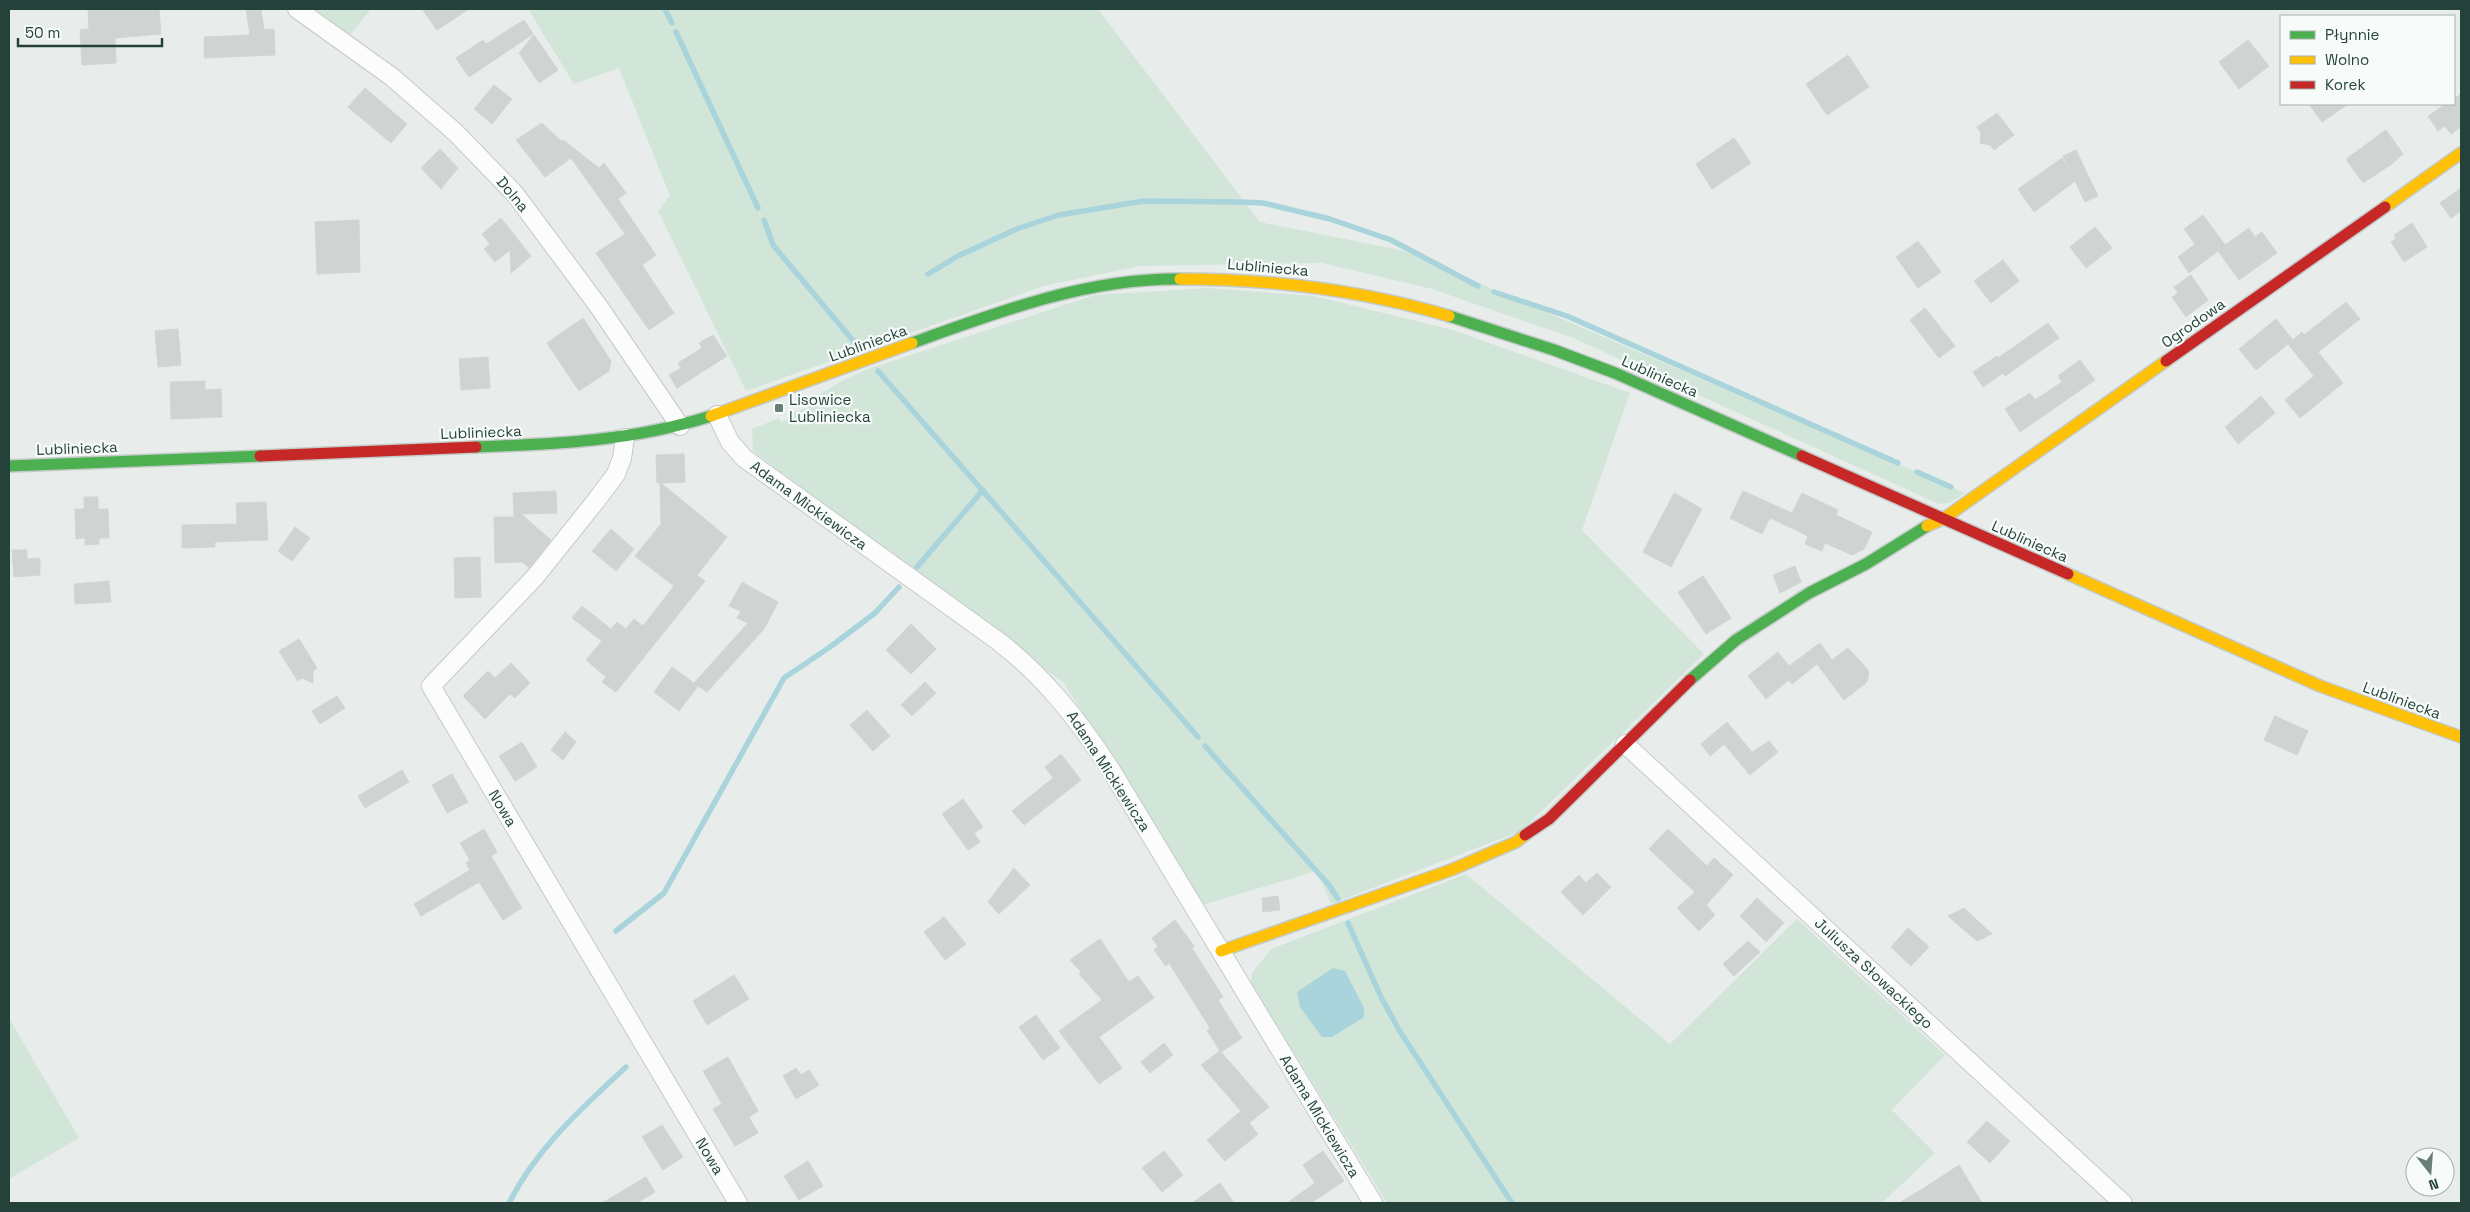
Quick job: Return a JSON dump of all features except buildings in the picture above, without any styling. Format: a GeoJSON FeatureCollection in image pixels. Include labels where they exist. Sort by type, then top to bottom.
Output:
{"type":"FeatureCollection","features":[{"type":"Feature","properties":{"kind":"main road","name":"Ogrodowa"},"geometry":{"type":"LineString","coordinates":[[1221,951],[1407,886],[1482,858],[1516,842],[1549,819],[1698,672],[1753,628],[1809,593],[1857,569],[1908,536],[1943,518],[2461,153]]}},
{"type":"Feature","properties":{"kind":"main road","name":"Lubliniecka"},"geometry":{"type":"LineString","coordinates":[[9,466],[580,443],[624,438],[680,426],[718,415],[973,320],[1040,300],[1109,285],[1150,280],[1212,277],[1260,279],[1387,299],[1504,331],[1615,373],[2320,686],[2461,737]]}},
{"type":"Feature","properties":{"kind":"street","name":"Dolna"},"geometry":{"type":"LineString","coordinates":[[297,9],[392,77],[456,133],[515,194],[599,306],[680,426]]}},
{"type":"Feature","properties":{"kind":"street","name":"Adama Mickiewicza"},"geometry":{"type":"LineString","coordinates":[[718,415],[730,442],[744,458],[1004,645],[1048,684],[1082,727],[1111,770],[1373,1203]]}},
{"type":"Feature","properties":{"kind":"street","name":"Nowa"},"geometry":{"type":"LineString","coordinates":[[624,438],[622,458],[616,474],[595,502],[535,577],[431,686],[738,1203]]}},
{"type":"Feature","properties":{"kind":"street","name":"Juliusza Słowackiego"},"geometry":{"type":"LineString","coordinates":[[1625,744],[2123,1203]]}},
{"type":"Feature","properties":{"kind":"green space"},"geometry":{"type":"Polygon","coordinates":[[[315,9],[371,9],[350,35],[315,9]]]}},
{"type":"Feature","properties":{"kind":"green space"},"geometry":{"type":"Polygon","coordinates":[[[528,9],[1098,9],[1260,222],[1405,251],[1965,493],[1950,503],[1939,504],[1573,338],[1432,289],[1322,263],[1140,266],[1044,286],[746,391],[658,211],[670,196],[619,68],[574,84],[528,9]]]}},
{"type":"Feature","properties":{"kind":"green space"},"geometry":{"type":"Polygon","coordinates":[[[1208,288],[1314,296],[1453,330],[1630,393],[1582,530],[1704,654],[1521,831],[1331,904],[1317,871],[1202,905],[1064,683],[753,451],[752,429],[779,418],[781,422],[791,418],[790,414],[814,405],[814,398],[843,380],[868,369],[1095,295],[1208,288]]]}},
{"type":"Feature","properties":{"kind":"green space"},"geometry":{"type":"Polygon","coordinates":[[[1466,874],[1670,1044],[1797,919],[1945,1055],[1892,1110],[1935,1153],[1882,1203],[1387,1203],[1251,983],[1252,973],[1271,949],[1466,874]]]}},
{"type":"Feature","properties":{"kind":"green space"},"geometry":{"type":"Polygon","coordinates":[[[9,1018],[79,1138],[9,1179],[9,1018]]]}},
{"type":"Feature","properties":{"kind":"water"},"geometry":{"type":"Polygon","coordinates":[[[1333,968],[1345,971],[1364,1008],[1364,1017],[1332,1037],[1322,1037],[1300,1007],[1297,992],[1333,968]]]}},
{"type":"Feature","properties":{"kind":"waterway"},"geometry":{"type":"LineString","coordinates":[[665,9],[672,23]]}},
{"type":"Feature","properties":{"kind":"waterway"},"geometry":{"type":"LineString","coordinates":[[676,32],[758,208]]}},
{"type":"Feature","properties":{"kind":"waterway"},"geometry":{"type":"LineString","coordinates":[[928,274],[958,256],[1019,228],[1059,215],[1144,201],[1241,202],[1263,203],[1330,219],[1391,240],[1478,286]]}},
{"type":"Feature","properties":{"kind":"waterway"},"geometry":{"type":"LineString","coordinates":[[764,220],[773,245],[855,343]]}},
{"type":"Feature","properties":{"kind":"waterway"},"geometry":{"type":"LineString","coordinates":[[1494,292],[1567,316],[1898,463]]}},
{"type":"Feature","properties":{"kind":"waterway"},"geometry":{"type":"LineString","coordinates":[[878,371],[1198,737]]}},
{"type":"Feature","properties":{"kind":"waterway"},"geometry":{"type":"LineString","coordinates":[[1917,472],[1951,487]]}},
{"type":"Feature","properties":{"kind":"waterway"},"geometry":{"type":"LineString","coordinates":[[917,567],[983,490]]}},
{"type":"Feature","properties":{"kind":"waterway"},"geometry":{"type":"LineString","coordinates":[[616,931],[664,893],[784,678],[830,647],[875,613],[899,587]]}},
{"type":"Feature","properties":{"kind":"waterway"},"geometry":{"type":"LineString","coordinates":[[1205,746],[1329,885],[1338,899]]}},
{"type":"Feature","properties":{"kind":"waterway"},"geometry":{"type":"LineString","coordinates":[[1348,923],[1381,997],[1399,1030],[1512,1203]]}},
{"type":"Feature","properties":{"kind":"waterway"},"geometry":{"type":"LineString","coordinates":[[509,1203],[520,1183],[546,1147],[626,1067]]}},
{"type":"Feature","properties":{"kind":"traffic: fast"},"geometry":{"type":"LineString","coordinates":[[912,343],[1043,299],[1111,284],[1145,280],[1180,279]]}},
{"type":"Feature","properties":{"kind":"traffic: fast"},"geometry":{"type":"LineString","coordinates":[[1449,316],[1554,350],[1615,373],[1802,456]]}},
{"type":"Feature","properties":{"kind":"traffic: fast"},"geometry":{"type":"LineString","coordinates":[[476,447],[595,440],[653,431],[711,416]]}},
{"type":"Feature","properties":{"kind":"traffic: fast"},"geometry":{"type":"LineString","coordinates":[[9,466],[260,456]]}},
{"type":"Feature","properties":{"kind":"traffic: fast"},"geometry":{"type":"LineString","coordinates":[[1690,680],[1736,640],[1809,593],[1866,564],[1927,526]]}},
{"type":"Feature","properties":{"kind":"traffic: slow"},"geometry":{"type":"LineString","coordinates":[[2385,207],[2461,153]]}},
{"type":"Feature","properties":{"kind":"traffic: slow"},"geometry":{"type":"LineString","coordinates":[[1180,279],[1248,281],[1316,288],[1383,299],[1449,316]]}},
{"type":"Feature","properties":{"kind":"traffic: slow"},"geometry":{"type":"LineString","coordinates":[[711,416],[912,343]]}},
{"type":"Feature","properties":{"kind":"traffic: slow"},"geometry":{"type":"LineString","coordinates":[[1927,526],[1943,519],[2166,361]]}},
{"type":"Feature","properties":{"kind":"traffic: slow"},"geometry":{"type":"LineString","coordinates":[[2068,574],[2320,686],[2461,737]]}},
{"type":"Feature","properties":{"kind":"traffic: slow"},"geometry":{"type":"LineString","coordinates":[[1221,951],[1451,870],[1516,842],[1525,835]]}},
{"type":"Feature","properties":{"kind":"traffic: jam"},"geometry":{"type":"LineString","coordinates":[[2166,361],[2385,207]]}},
{"type":"Feature","properties":{"kind":"traffic: jam"},"geometry":{"type":"LineString","coordinates":[[260,456],[476,447]]}},
{"type":"Feature","properties":{"kind":"traffic: jam"},"geometry":{"type":"LineString","coordinates":[[1802,456],[2068,574]]}},
{"type":"Feature","properties":{"kind":"traffic: jam"},"geometry":{"type":"LineString","coordinates":[[1525,835],[1549,819],[1690,680]]}},
{"type":"Feature","properties":{"kind":"place","name":"Lisowice Lubliniecka"},"geometry":{"type":"Point","coordinates":[779,408]}}]}
